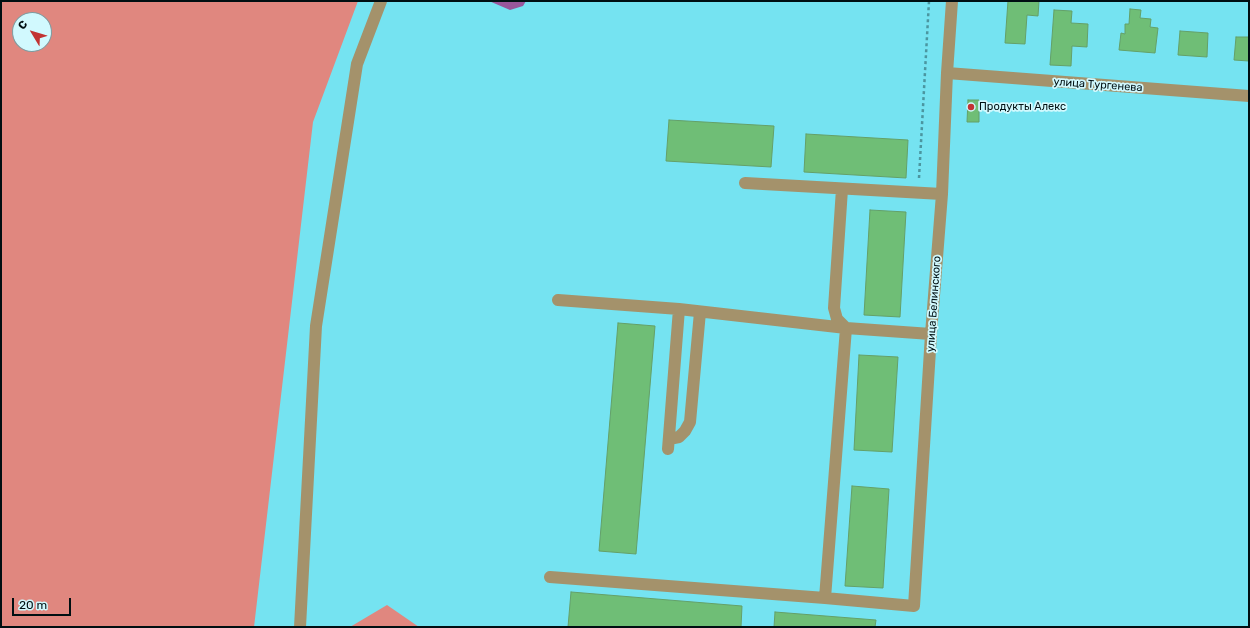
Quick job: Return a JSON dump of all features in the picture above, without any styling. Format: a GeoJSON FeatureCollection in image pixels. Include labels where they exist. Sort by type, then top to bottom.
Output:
{"type":"FeatureCollection","features":[{"type":"Feature","properties":{"kind":"street"},"geometry":{"type":"LineString","coordinates":[[300,627],[316,326],[357,64],[381,1]]}},
{"type":"Feature","properties":{"kind":"street","name":"улица Белинского"},"geometry":{"type":"LineString","coordinates":[[825,598],[914,606],[931,334],[942,194],[947,73],[952,1]]}},
{"type":"Feature","properties":{"kind":"street","name":"улица Тургенева"},"geometry":{"type":"LineString","coordinates":[[947,73],[1249,96]]}},
{"type":"Feature","properties":{"kind":"street"},"geometry":{"type":"LineString","coordinates":[[745,183],[942,194]]}},
{"type":"Feature","properties":{"kind":"street"},"geometry":{"type":"LineString","coordinates":[[550,577],[825,598],[846,328],[837,319],[834,308],[842,188]]}},
{"type":"Feature","properties":{"kind":"street"},"geometry":{"type":"LineString","coordinates":[[558,300],[700,312],[846,328],[931,334]]}},
{"type":"Feature","properties":{"kind":"street"},"geometry":{"type":"LineString","coordinates":[[679,310],[669,444],[685,432],[690,422],[700,312]]}},
{"type":"Feature","properties":{"kind":"path"},"geometry":{"type":"LineString","coordinates":[[919,178],[929,1]]}},
{"type":"Feature","properties":{"kind":"shaded area"},"geometry":{"type":"Polygon","coordinates":[[[1,1],[358,1],[313,122],[254,627],[1,627],[1,1]]]}},
{"type":"Feature","properties":{"kind":"shaded area"},"geometry":{"type":"Polygon","coordinates":[[[489,1],[526,1],[523,6],[510,10],[489,1]]]}},
{"type":"Feature","properties":{"kind":"shaded area"},"geometry":{"type":"Polygon","coordinates":[[[387,605],[419,627],[350,627],[387,605]]]}},
{"type":"Feature","properties":{"kind":"building"},"geometry":{"type":"Polygon","coordinates":[[[1008,1],[1039,1],[1038,16],[1027,15],[1025,44],[1005,43],[1008,1]]]}},
{"type":"Feature","properties":{"kind":"building"},"geometry":{"type":"Polygon","coordinates":[[[1130,9],[1141,10],[1140,18],[1151,19],[1150,27],[1158,28],[1155,53],[1119,50],[1121,33],[1125,34],[1125,24],[1129,24],[1130,9]]]}},
{"type":"Feature","properties":{"kind":"building"},"geometry":{"type":"Polygon","coordinates":[[[1054,10],[1072,11],[1071,23],[1088,24],[1087,47],[1072,46],[1071,66],[1050,65],[1054,10]]]}},
{"type":"Feature","properties":{"kind":"building"},"geometry":{"type":"Polygon","coordinates":[[[1180,31],[1208,33],[1207,57],[1178,55],[1180,31]]]}},
{"type":"Feature","properties":{"kind":"building"},"geometry":{"type":"Polygon","coordinates":[[[1236,37],[1249,37],[1249,61],[1234,60],[1236,37]]]}},
{"type":"Feature","properties":{"kind":"building"},"geometry":{"type":"Polygon","coordinates":[[[968,100],[979,100],[979,122],[967,122],[968,100]]]}},
{"type":"Feature","properties":{"kind":"building"},"geometry":{"type":"Polygon","coordinates":[[[669,120],[774,126],[771,167],[666,161],[669,120]]]}},
{"type":"Feature","properties":{"kind":"building"},"geometry":{"type":"Polygon","coordinates":[[[806,134],[908,140],[906,178],[804,172],[806,134]]]}},
{"type":"Feature","properties":{"kind":"building"},"geometry":{"type":"Polygon","coordinates":[[[870,210],[906,212],[900,317],[864,315],[870,210]]]}},
{"type":"Feature","properties":{"kind":"building"},"geometry":{"type":"Polygon","coordinates":[[[618,323],[655,326],[636,554],[599,551],[618,323]]]}},
{"type":"Feature","properties":{"kind":"building"},"geometry":{"type":"Polygon","coordinates":[[[859,355],[898,357],[892,452],[854,450],[859,355]]]}},
{"type":"Feature","properties":{"kind":"building"},"geometry":{"type":"Polygon","coordinates":[[[852,486],[889,489],[883,588],[845,586],[852,486]]]}},
{"type":"Feature","properties":{"kind":"building"},"geometry":{"type":"Polygon","coordinates":[[[571,592],[742,606],[741,627],[568,627],[571,592]]]}},
{"type":"Feature","properties":{"kind":"building"},"geometry":{"type":"Polygon","coordinates":[[[775,612],[876,620],[875,627],[774,627],[775,612]]]}},
{"type":"Feature","properties":{"kind":"place","name":"Продукты Алекс"},"geometry":{"type":"Point","coordinates":[971,107]}}]}
